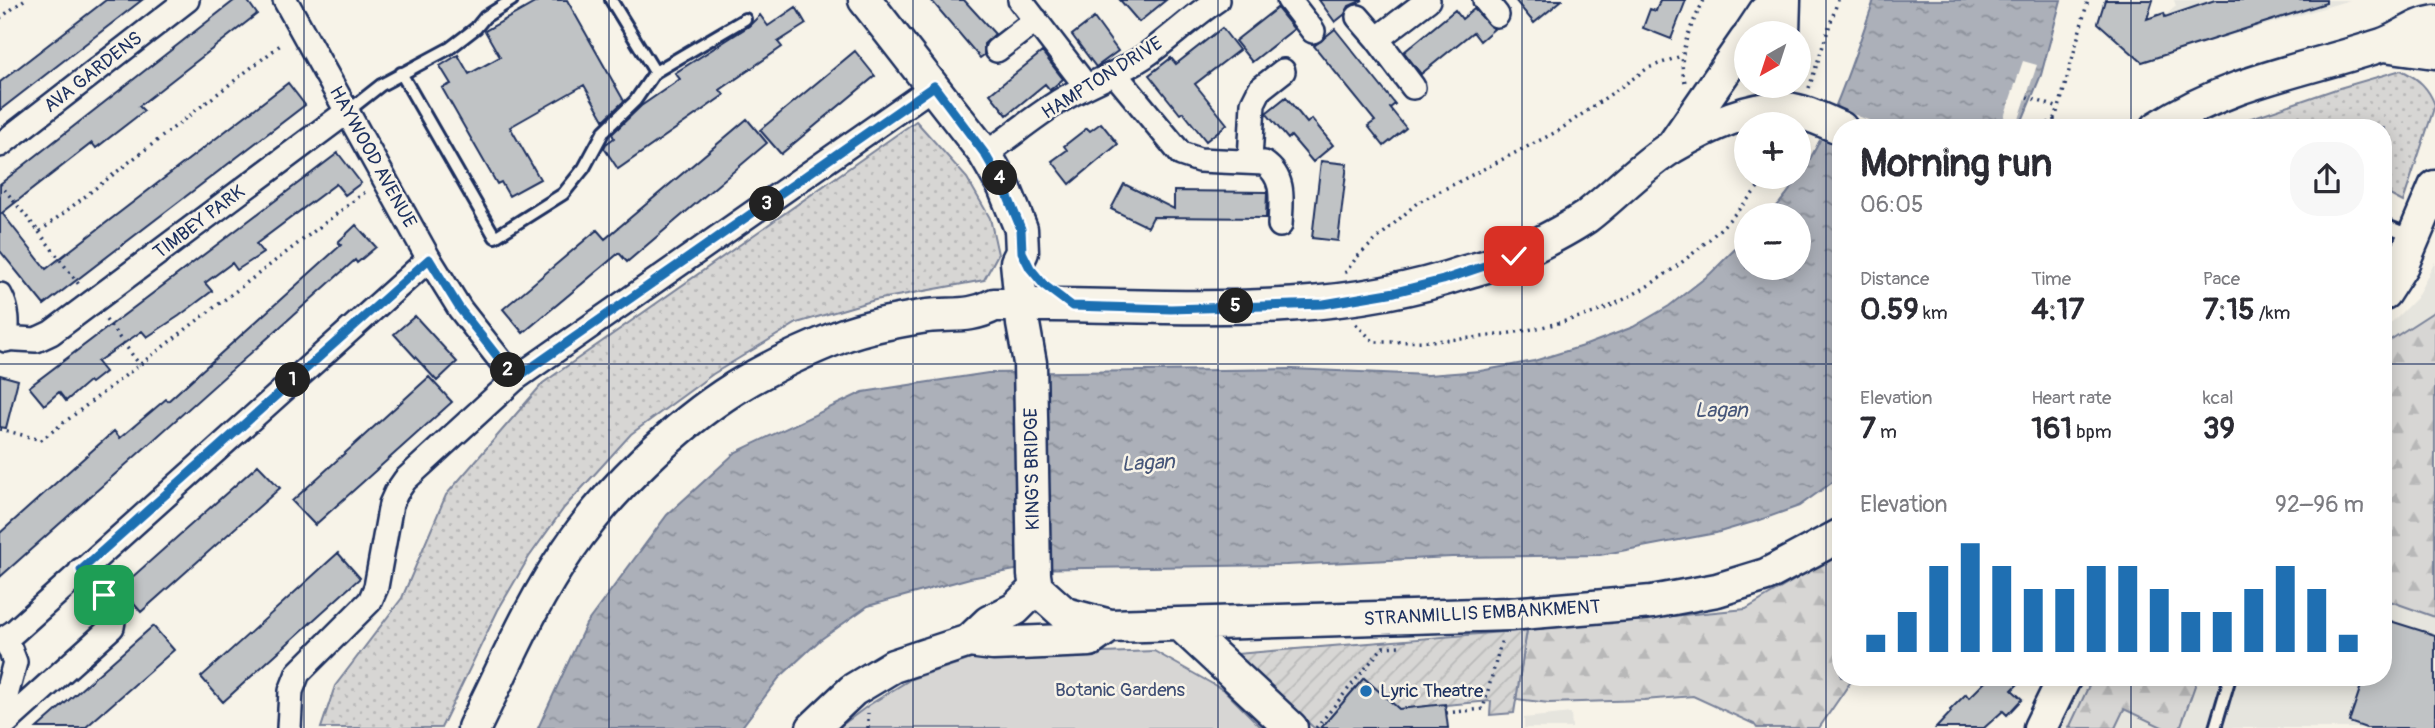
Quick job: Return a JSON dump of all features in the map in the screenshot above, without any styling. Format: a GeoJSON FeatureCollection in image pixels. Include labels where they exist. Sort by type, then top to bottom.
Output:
{"type":"FeatureCollection","features":[{"type":"Feature","properties":{"kind":"street","name":"AVA GARDENS"},"geometry":{"type":"LineString","coordinates":[[0,145],[187,0]]}},
{"type":"Feature","properties":{"kind":"street","name":"HAYWOOD AVENUE"},"geometry":{"type":"LineString","coordinates":[[285,0],[429,259],[460,309],[515,379]]}},
{"type":"Feature","properties":{"kind":"street"},"geometry":{"type":"LineString","coordinates":[[865,0],[985,154],[1004,187],[1021,229],[1022,252],[1030,268],[1038,279],[1072,306]]}},
{"type":"Feature","properties":{"kind":"street"},"geometry":{"type":"LineString","coordinates":[[1020,0],[1086,86]]}},
{"type":"Feature","properties":{"kind":"street","name":"HAMPTON DRIVE"},"geometry":{"type":"LineString","coordinates":[[985,154],[1019,132],[1054,104],[1145,56],[1217,0]]}},
{"type":"Feature","properties":{"kind":"street"},"geometry":{"type":"LineString","coordinates":[[1289,0],[1313,31]]}},
{"type":"Feature","properties":{"kind":"street"},"geometry":{"type":"LineString","coordinates":[[1377,39],[1428,0]]}},
{"type":"Feature","properties":{"kind":"street"},"geometry":{"type":"LineString","coordinates":[[1759,21],[1765,12],[1783,0]]}},
{"type":"Feature","properties":{"kind":"street"},"geometry":{"type":"LineString","coordinates":[[1783,0],[1783,21]]}},
{"type":"Feature","properties":{"kind":"street"},"geometry":{"type":"LineString","coordinates":[[1358,17],[1413,87]]}},
{"type":"Feature","properties":{"kind":"street"},"geometry":{"type":"LineString","coordinates":[[997,50],[1036,20]]}},
{"type":"Feature","properties":{"kind":"street"},"geometry":{"type":"LineString","coordinates":[[2174,119],[2228,90],[2384,45],[2421,24],[2435,22]]}},
{"type":"Feature","properties":{"kind":"street"},"geometry":{"type":"LineString","coordinates":[[2384,45],[2435,52]]}},
{"type":"Feature","properties":{"kind":"street"},"geometry":{"type":"LineString","coordinates":[[1671,148],[1734,57]]}},
{"type":"Feature","properties":{"kind":"street"},"geometry":{"type":"LineString","coordinates":[[1250,161],[1253,103],[1261,89],[1283,71]]}},
{"type":"Feature","properties":{"kind":"street"},"geometry":{"type":"LineString","coordinates":[[1115,74],[1181,154],[1199,160],[1264,163],[1273,169],[1279,177],[1281,188],[1280,225]]}},
{"type":"Feature","properties":{"kind":"street"},"geometry":{"type":"LineString","coordinates":[[289,728],[291,691],[298,673],[370,601],[376,587],[391,504],[405,480],[515,379],[934,86]]}},
{"type":"Feature","properties":{"kind":"street"},"geometry":{"type":"LineString","coordinates":[[474,728],[547,584],[569,548],[616,490],[670,437],[734,389],[814,347],[849,333],[927,316],[980,313],[994,305],[1171,309],[1324,304],[1395,292],[1443,280],[1514,256],[1584,218],[1671,148],[1732,118],[1758,111],[1813,107]]}},
{"type":"Feature","properties":{"kind":"street","name":"TIMBEY PARK"},"geometry":{"type":"LineString","coordinates":[[3,339],[36,340],[51,333],[348,111]]}},
{"type":"Feature","properties":{"kind":"street"},"geometry":{"type":"LineString","coordinates":[[2392,282],[2416,236],[2435,187]]}},
{"type":"Feature","properties":{"kind":"street","name":"KING'S BRIDGE"},"geometry":{"type":"LineString","coordinates":[[1022,252],[1017,262],[1030,356],[1035,581]]}},
{"type":"Feature","properties":{"kind":"street"},"geometry":{"type":"LineString","coordinates":[[0,718],[15,662],[10,649],[1,639],[14,632],[429,259]]}},
{"type":"Feature","properties":{"kind":"street"},"geometry":{"type":"LineString","coordinates":[[0,295],[6,307],[8,323],[3,339]]}},
{"type":"Feature","properties":{"kind":"street"},"geometry":{"type":"LineString","coordinates":[[980,313],[1002,325],[1030,356],[1043,326],[1072,306]]}},
{"type":"Feature","properties":{"kind":"street","name":"STRANMILLIS EMBANKMENT"},"geometry":{"type":"LineString","coordinates":[[813,728],[853,690],[893,666],[969,641],[989,622],[1015,609],[1026,600],[1035,581],[1065,614],[1110,626],[1510,614],[1652,602],[1717,590],[1766,575],[1832,540]]}},
{"type":"Feature","properties":{"kind":"street"},"geometry":{"type":"LineString","coordinates":[[0,728],[111,627],[114,618],[112,607],[81,570]]}},
{"type":"Feature","properties":{"kind":"street"},"geometry":{"type":"LineString","coordinates":[[1180,624],[1291,728]]}},
{"type":"Feature","properties":{"kind":"street","name":"STRANMILLIS EMBANKMENT"},"geometry":{"type":"LineString","coordinates":[[969,641],[993,644],[1090,640],[1110,626]]}},
{"type":"Feature","properties":{"kind":"street"},"geometry":{"type":"LineString","coordinates":[[2040,728],[2061,686]]}},
{"type":"Feature","properties":{"kind":"lane"},"geometry":{"type":"LineString","coordinates":[[348,111],[381,85],[450,48],[476,28],[485,17],[512,0]]}},
{"type":"Feature","properties":{"kind":"lane"},"geometry":{"type":"LineString","coordinates":[[611,0],[655,72]]}},
{"type":"Feature","properties":{"kind":"lane"},"geometry":{"type":"LineString","coordinates":[[401,73],[495,237],[563,194],[584,168],[604,131],[635,101],[655,72],[745,19]]}},
{"type":"Feature","properties":{"kind":"lane"},"geometry":{"type":"LineString","coordinates":[[2392,228],[2416,236]]}},
{"type":"Feature","properties":{"kind":"lane"},"geometry":{"type":"LineString","coordinates":[[2215,728],[2227,686]]}},
{"type":"Feature","properties":{"kind":"path"},"geometry":{"type":"LineString","coordinates":[[0,18],[24,0]]}},
{"type":"Feature","properties":{"kind":"path"},"geometry":{"type":"LineString","coordinates":[[1688,90],[1681,56],[1691,26],[1704,0]]}},
{"type":"Feature","properties":{"kind":"path"},"geometry":{"type":"LineString","coordinates":[[1813,107],[1838,0]]}},
{"type":"Feature","properties":{"kind":"path"},"geometry":{"type":"LineString","coordinates":[[2054,118],[2088,0]]}},
{"type":"Feature","properties":{"kind":"path"},"geometry":{"type":"LineString","coordinates":[[39,232],[302,29]]}},
{"type":"Feature","properties":{"kind":"path"},"geometry":{"type":"LineString","coordinates":[[1341,278],[1357,257],[1417,203],[1558,131],[1648,68],[1681,56]]}},
{"type":"Feature","properties":{"kind":"path"},"geometry":{"type":"LineString","coordinates":[[2026,97],[2057,108]]}},
{"type":"Feature","properties":{"kind":"path"},"geometry":{"type":"LineString","coordinates":[[0,429],[41,440],[384,178]]}},
{"type":"Feature","properties":{"kind":"path"},"geometry":{"type":"LineString","coordinates":[[0,184],[139,365]]}},
{"type":"Feature","properties":{"kind":"path"},"geometry":{"type":"LineString","coordinates":[[1356,324],[1374,342],[1482,338],[1545,328],[1606,309],[1689,257],[1732,218],[1756,189]]}},
{"type":"Feature","properties":{"kind":"path"},"geometry":{"type":"LineString","coordinates":[[1446,713],[1483,709],[1503,637],[1490,638]]}},
{"type":"Feature","properties":{"kind":"path"},"geometry":{"type":"LineString","coordinates":[[1316,728],[1383,647],[1410,645]]}},
{"type":"Feature","properties":{"kind":"shaded area"},"geometry":{"type":"Polygon","coordinates":[[[2174,0],[2350,0],[2179,51],[2166,15],[2176,6],[2174,0]]]}},
{"type":"Feature","properties":{"kind":"shaded area"},"geometry":{"type":"Polygon","coordinates":[[[2435,262],[2435,728],[2061,728],[2081,686],[2392,686],[2392,322],[2416,298],[2435,262]]]}},
{"type":"Feature","properties":{"kind":"shaded area"},"geometry":{"type":"Polygon","coordinates":[[[1571,713],[1572,728],[1524,728],[1524,718],[1571,713]]]}},
{"type":"Feature","properties":{"kind":"green space"},"geometry":{"type":"Polygon","coordinates":[[[2401,70],[2422,84],[2429,93],[2435,105],[2403,202],[2392,196],[2392,119],[2248,119],[2401,70]]]}},
{"type":"Feature","properties":{"kind":"green space"},"geometry":{"type":"Polygon","coordinates":[[[916,121],[967,178],[990,218],[998,254],[984,280],[875,300],[797,323],[713,374],[631,434],[564,508],[529,557],[498,610],[441,728],[321,728],[335,686],[402,598],[446,495],[543,383],[916,121]]]}},
{"type":"Feature","properties":{"kind":"green space"},"geometry":{"type":"Polygon","coordinates":[[[2435,311],[2435,617],[2392,602],[2392,339],[2435,311]]]}},
{"type":"Feature","properties":{"kind":"green space"},"geometry":{"type":"Polygon","coordinates":[[[1832,557],[1832,686],[1848,686],[1819,728],[1757,728],[1754,724],[1693,696],[1549,703],[1516,699],[1527,630],[1746,609],[1832,557]]]}},
{"type":"Feature","properties":{"kind":"green space"},"geometry":{"type":"Polygon","coordinates":[[[1527,630],[1514,713],[1490,715],[1491,701],[1399,709],[1364,678],[1321,728],[1314,728],[1236,654],[1527,630]]]}},
{"type":"Feature","properties":{"kind":"green space","name":"Botanic Gardens"},"geometry":{"type":"Polygon","coordinates":[[[1154,651],[1225,691],[1262,728],[838,728],[911,679],[974,658],[1154,651]]]}},
{"type":"Feature","properties":{"kind":"green space"},"geometry":{"type":"Polygon","coordinates":[[[2089,686],[2195,686],[2180,728],[2164,728],[2124,709],[2115,728],[2069,728],[2089,686]]]}},
{"type":"Feature","properties":{"kind":"water","name":"Lagan"},"geometry":{"type":"Polygon","coordinates":[[[1874,0],[2061,0],[2041,75],[2023,119],[1832,119],[1832,482],[1799,506],[1716,533],[1600,555],[1452,557],[1286,565],[1021,569],[970,578],[868,606],[820,640],[779,678],[741,728],[538,728],[586,624],[667,515],[736,452],[863,392],[988,373],[1292,369],[1428,375],[1480,371],[1534,361],[1633,327],[1669,306],[1710,274],[1734,250],[1734,280],[1811,280],[1811,203],[1779,203],[1790,189],[1811,189],[1811,157],[1832,114],[1874,0]]]}},
{"type":"Feature","properties":{"kind":"pier"},"geometry":{"type":"Polygon","coordinates":[[[2023,61],[2037,65],[2019,119],[2003,119],[2023,61]]]}},
{"type":"Feature","properties":{"kind":"pier"},"geometry":{"type":"Polygon","coordinates":[[[1833,106],[1866,119],[1832,119],[1832,144],[1816,138],[1833,106]]]}},
{"type":"Feature","properties":{"kind":"building"},"geometry":{"type":"Polygon","coordinates":[[[106,0],[142,0],[0,110],[0,82],[106,0]]]}},
{"type":"Feature","properties":{"kind":"building"},"geometry":{"type":"Polygon","coordinates":[[[235,0],[247,0],[257,14],[139,106],[144,111],[96,148],[92,143],[2,213],[46,269],[288,83],[305,105],[44,305],[0,251],[0,184],[235,0]]]}},
{"type":"Feature","properties":{"kind":"building"},"geometry":{"type":"Polygon","coordinates":[[[540,0],[567,0],[624,101],[604,120],[584,85],[510,127],[540,179],[509,196],[501,182],[497,184],[442,88],[451,84],[440,66],[458,55],[469,74],[500,57],[485,31],[540,0]]]}},
{"type":"Feature","properties":{"kind":"building"},"geometry":{"type":"Polygon","coordinates":[[[931,0],[964,0],[995,34],[984,44],[984,55],[980,58],[931,0]]]}},
{"type":"Feature","properties":{"kind":"building"},"geometry":{"type":"Polygon","coordinates":[[[1120,0],[1166,0],[1139,22],[1120,0]]]}},
{"type":"Feature","properties":{"kind":"building"},"geometry":{"type":"Polygon","coordinates":[[[1319,0],[1363,0],[1349,6],[1345,14],[1335,22],[1319,0]]]}},
{"type":"Feature","properties":{"kind":"building"},"geometry":{"type":"Polygon","coordinates":[[[1515,0],[1562,0],[1534,23],[1515,0]]]}},
{"type":"Feature","properties":{"kind":"building"},"geometry":{"type":"Polygon","coordinates":[[[1660,0],[1686,0],[1671,39],[1643,28],[1650,9],[1656,11],[1660,0]]]}},
{"type":"Feature","properties":{"kind":"building"},"geometry":{"type":"Polygon","coordinates":[[[2105,0],[2153,0],[2147,19],[2164,13],[2165,17],[2215,0],[2326,0],[2326,3],[2142,62],[2098,23],[2105,0]]]}},
{"type":"Feature","properties":{"kind":"building"},"geometry":{"type":"Polygon","coordinates":[[[796,7],[806,24],[778,42],[782,47],[720,90],[724,95],[618,169],[604,148],[606,144],[614,138],[612,134],[641,106],[680,79],[675,73],[749,26],[760,15],[768,26],[796,7]]]}},
{"type":"Feature","properties":{"kind":"building"},"geometry":{"type":"Polygon","coordinates":[[[1277,8],[1294,29],[1252,62],[1235,41],[1277,8]]]}},
{"type":"Feature","properties":{"kind":"building"},"geometry":{"type":"Polygon","coordinates":[[[1474,9],[1494,29],[1480,41],[1473,32],[1421,74],[1404,52],[1455,10],[1462,19],[1474,9]]]}},
{"type":"Feature","properties":{"kind":"building"},"geometry":{"type":"Polygon","coordinates":[[[1094,18],[1118,51],[1096,67],[1072,35],[1094,18]]]}},
{"type":"Feature","properties":{"kind":"building"},"geometry":{"type":"Polygon","coordinates":[[[1222,28],[1239,50],[1195,84],[1227,124],[1206,141],[1149,75],[1171,58],[1176,64],[1222,28]]]}},
{"type":"Feature","properties":{"kind":"building"},"geometry":{"type":"Polygon","coordinates":[[[1335,29],[1395,104],[1390,108],[1406,128],[1384,146],[1368,126],[1375,121],[1314,46],[1335,29]]]}},
{"type":"Feature","properties":{"kind":"building"},"geometry":{"type":"Polygon","coordinates":[[[855,51],[875,76],[781,154],[760,130],[855,51]]]}},
{"type":"Feature","properties":{"kind":"building"},"geometry":{"type":"Polygon","coordinates":[[[1042,52],[1063,79],[1050,90],[1045,84],[1007,115],[990,94],[1042,52]]]}},
{"type":"Feature","properties":{"kind":"building"},"geometry":{"type":"Polygon","coordinates":[[[1286,97],[1307,123],[1312,119],[1333,145],[1313,162],[1291,136],[1288,139],[1266,113],[1286,97]]]}},
{"type":"Feature","properties":{"kind":"building"},"geometry":{"type":"Polygon","coordinates":[[[747,119],[767,143],[627,262],[619,253],[523,333],[503,309],[597,230],[605,239],[747,119]]]}},
{"type":"Feature","properties":{"kind":"building"},"geometry":{"type":"Polygon","coordinates":[[[1101,123],[1118,144],[1070,184],[1052,161],[1067,150],[1064,146],[1087,128],[1090,131],[1101,123]]]}},
{"type":"Feature","properties":{"kind":"building"},"geometry":{"type":"Polygon","coordinates":[[[338,153],[361,183],[345,195],[336,184],[256,244],[263,253],[237,270],[232,263],[205,283],[212,291],[179,316],[147,337],[142,331],[97,362],[105,372],[91,383],[89,381],[66,401],[59,392],[44,405],[29,387],[338,153]]]}},
{"type":"Feature","properties":{"kind":"building"},"geometry":{"type":"Polygon","coordinates":[[[1321,161],[1347,164],[1338,241],[1312,238],[1321,161]]]}},
{"type":"Feature","properties":{"kind":"building"},"geometry":{"type":"Polygon","coordinates":[[[1124,184],[1174,209],[1174,191],[1267,192],[1266,218],[1153,217],[1148,227],[1111,209],[1124,184]]]}},
{"type":"Feature","properties":{"kind":"building"},"geometry":{"type":"Polygon","coordinates":[[[356,225],[376,247],[357,263],[355,260],[0,577],[0,533],[114,431],[120,438],[166,399],[168,401],[341,245],[338,242],[356,225]]]}},
{"type":"Feature","properties":{"kind":"building"},"geometry":{"type":"Polygon","coordinates":[[[415,316],[457,362],[437,381],[394,334],[415,316]]]}},
{"type":"Feature","properties":{"kind":"building"},"geometry":{"type":"Polygon","coordinates":[[[0,375],[18,380],[6,428],[0,427],[0,375]]]}},
{"type":"Feature","properties":{"kind":"building"},"geometry":{"type":"Polygon","coordinates":[[[429,377],[452,402],[315,525],[292,501],[429,377]]]}},
{"type":"Feature","properties":{"kind":"building"},"geometry":{"type":"Polygon","coordinates":[[[258,465],[280,488],[141,612],[120,588],[258,465]]]}},
{"type":"Feature","properties":{"kind":"building"},"geometry":{"type":"Polygon","coordinates":[[[338,553],[360,578],[223,702],[201,677],[338,553]]]}},
{"type":"Feature","properties":{"kind":"building"},"geometry":{"type":"Polygon","coordinates":[[[2392,622],[2435,635],[2435,728],[2366,728],[2349,722],[2361,686],[2392,686],[2392,622]]]}},
{"type":"Feature","properties":{"kind":"building"},"geometry":{"type":"Polygon","coordinates":[[[153,626],[174,650],[85,728],[37,728],[153,626]]]}},
{"type":"Feature","properties":{"kind":"building","name":"Lyric Theatre"},"geometry":{"type":"Polygon","coordinates":[[[1364,678],[1399,709],[1445,704],[1448,728],[1321,728],[1364,678]]]}},
{"type":"Feature","properties":{"kind":"building"},"geometry":{"type":"Polygon","coordinates":[[[1981,686],[2016,686],[2012,690],[2022,699],[2007,715],[2003,711],[1984,728],[1936,728],[1966,694],[1969,698],[1981,686]]]}},
{"type":"Feature","properties":{"kind":"place","name":"Lyric Theatre"},"geometry":{"type":"Point","coordinates":[1366,691]}},
{"type":"Feature","properties":{"kind":"route"},"geometry":{"type":"LineString","coordinates":[[104,595],[81,570],[429,259],[460,309],[515,379],[934,86],[985,154],[1004,187],[1021,229],[1022,252],[1030,268],[1044,285],[1072,306],[1171,309],[1324,304],[1395,292],[1443,280],[1514,256]]}}]}
